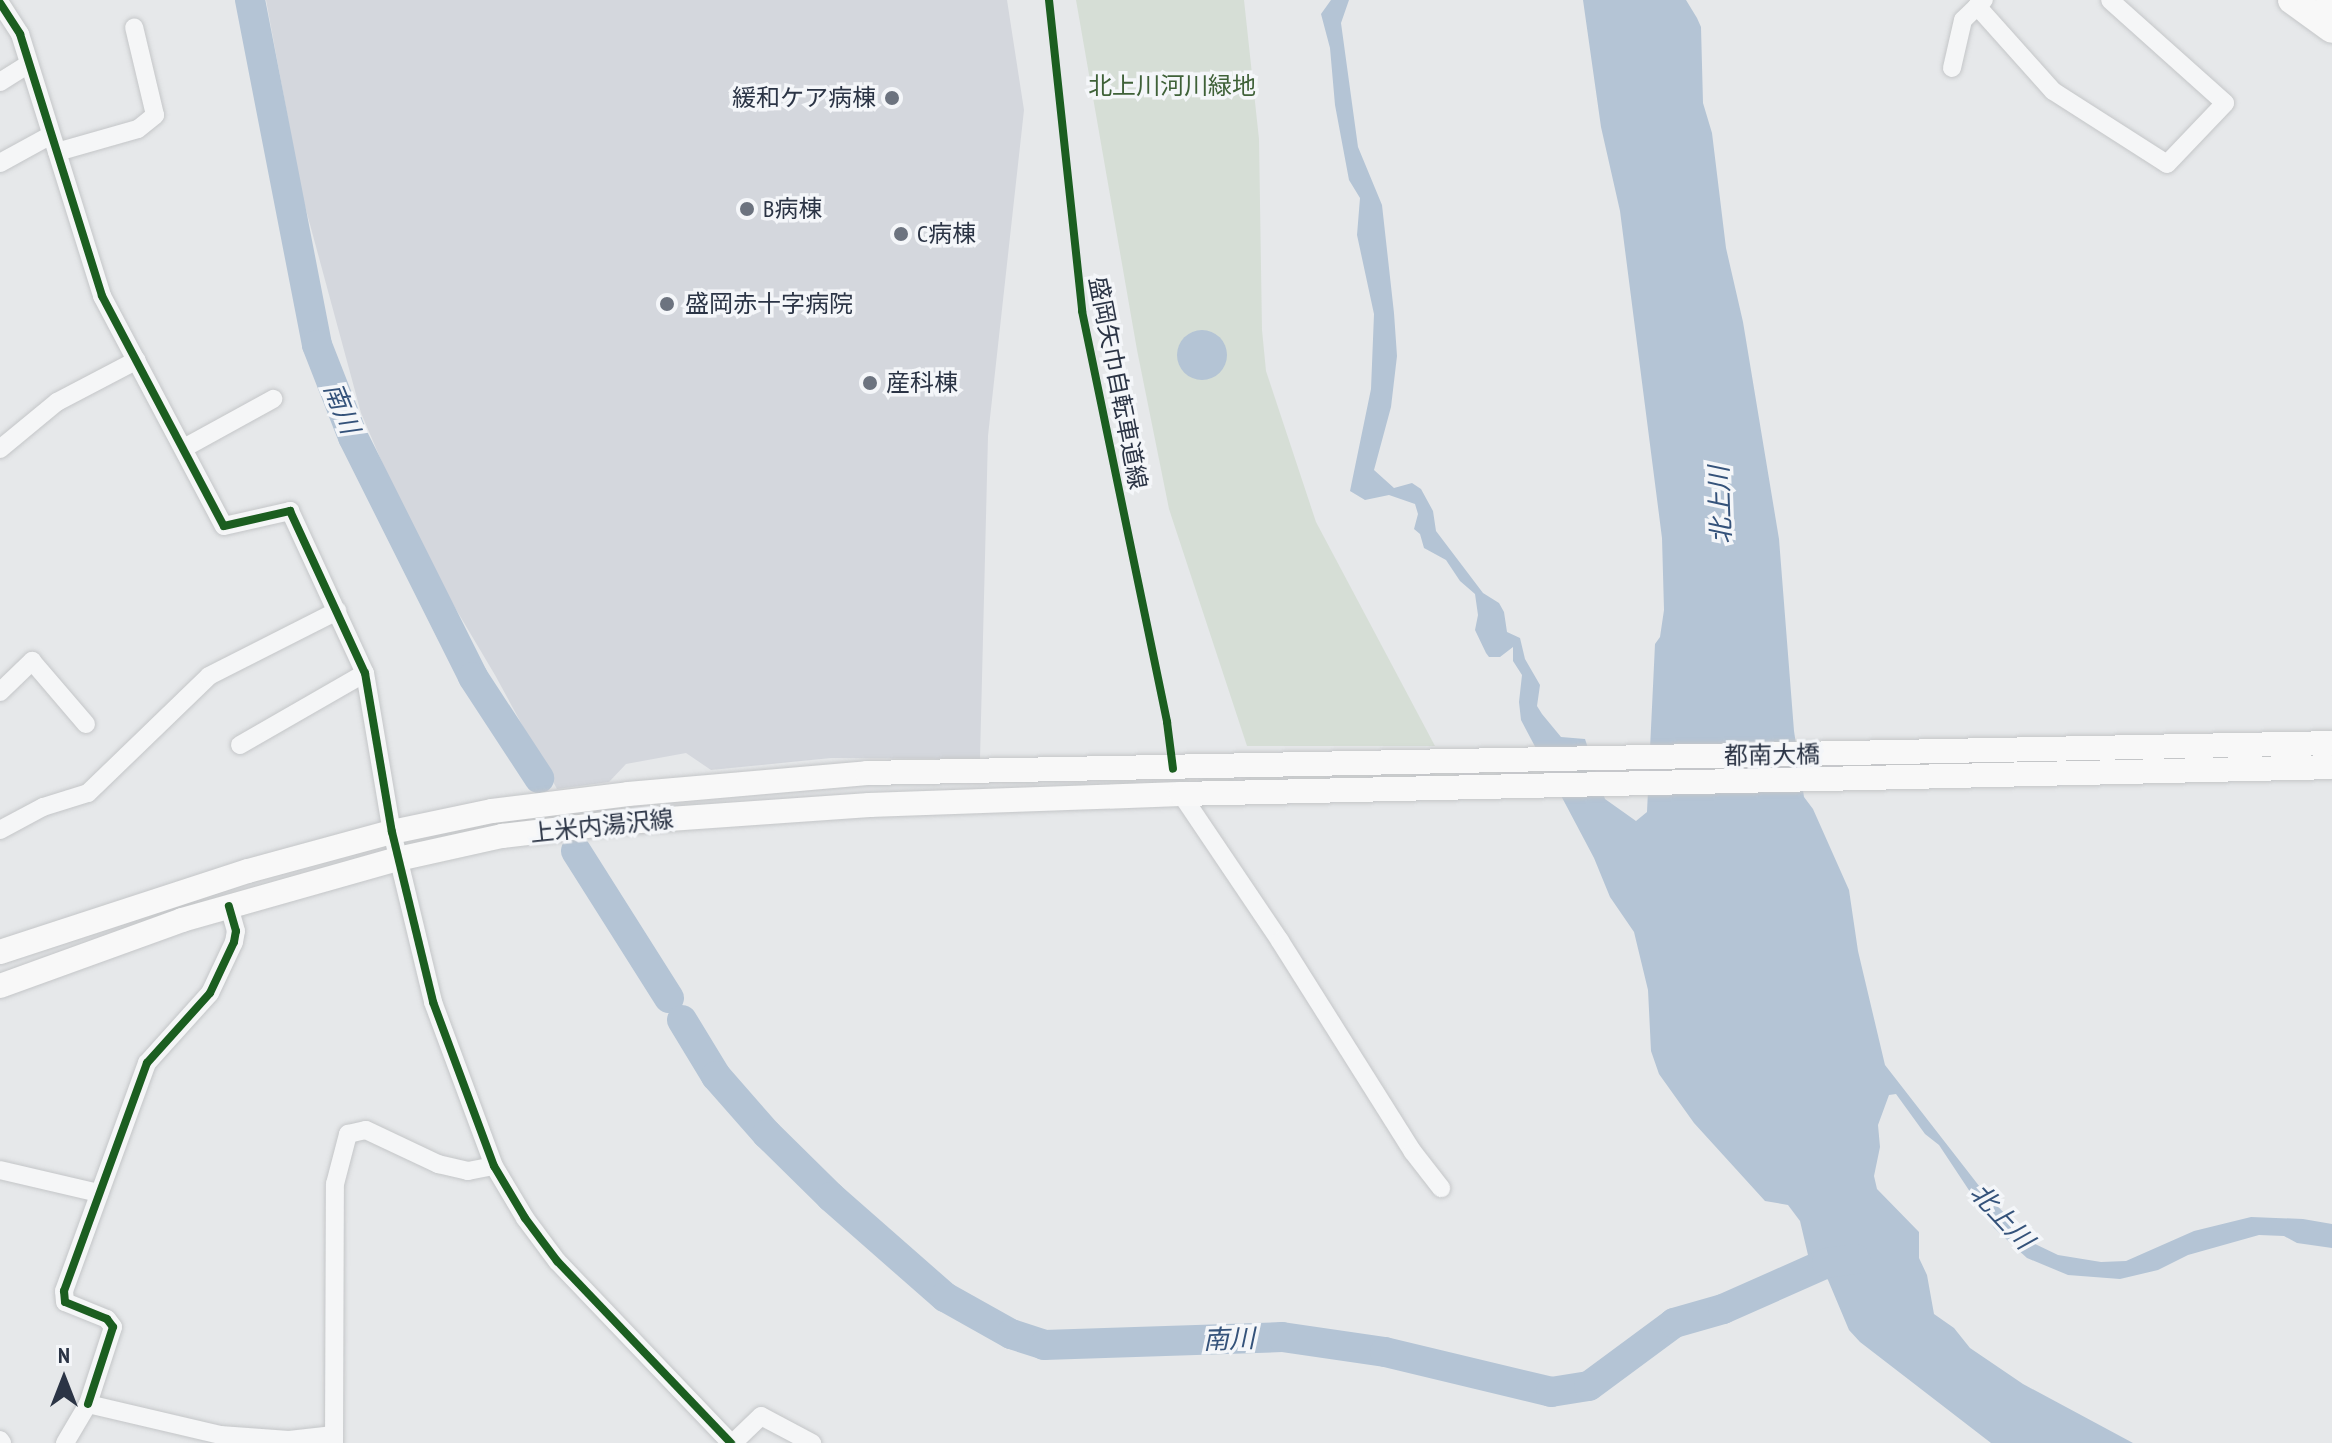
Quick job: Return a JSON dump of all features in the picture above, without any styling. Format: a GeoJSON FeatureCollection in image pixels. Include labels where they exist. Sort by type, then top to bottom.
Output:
{"type":"FeatureCollection","features":[{"type":"Feature","properties":{"kind":"highway"},"geometry":{"type":"LineString","coordinates":[[2292,0],[2332,29]]}},
{"type":"Feature","properties":{"kind":"main road","name":"都南大橋"},"geometry":{"type":"LineString","coordinates":[[1212,769],[2332,743]]}},
{"type":"Feature","properties":{"kind":"main road","name":"都南大橋"},"geometry":{"type":"LineString","coordinates":[[1226,793],[2332,767]]}},
{"type":"Feature","properties":{"kind":"main road","name":"上米内湯沢線"},"geometry":{"type":"LineString","coordinates":[[0,952],[248,871],[392,832],[492,811],[628,794],[867,773],[1212,769]]}},
{"type":"Feature","properties":{"kind":"main road","name":"上米内湯沢線"},"geometry":{"type":"LineString","coordinates":[[0,986],[229,906],[398,859],[502,836],[626,821],[869,805],[1226,793]]}},
{"type":"Feature","properties":{"kind":"street"},"geometry":{"type":"LineString","coordinates":[[1952,68],[1963,20],[1980,3],[2053,91],[2167,164],[2225,103],[2110,0]]}},
{"type":"Feature","properties":{"kind":"street"},"geometry":{"type":"LineString","coordinates":[[0,3],[20,34],[102,296],[224,526],[290,511],[365,673],[392,832],[433,1002],[494,1166],[525,1218],[557,1261],[732,1443],[761,1416],[812,1443]]}},
{"type":"Feature","properties":{"kind":"street"},"geometry":{"type":"LineString","coordinates":[[0,163],[54,143],[138,129],[155,115],[134,27]]}},
{"type":"Feature","properties":{"kind":"street"},"geometry":{"type":"LineString","coordinates":[[0,82],[29,64]]}},
{"type":"Feature","properties":{"kind":"street"},"geometry":{"type":"LineString","coordinates":[[0,449],[57,402],[137,360]]}},
{"type":"Feature","properties":{"kind":"street"},"geometry":{"type":"LineString","coordinates":[[184,448],[273,399]]}},
{"type":"Feature","properties":{"kind":"street"},"geometry":{"type":"LineString","coordinates":[[0,830],[43,807],[88,793],[209,676],[337,611]]}},
{"type":"Feature","properties":{"kind":"street"},"geometry":{"type":"LineString","coordinates":[[0,692],[32,661],[86,724]]}},
{"type":"Feature","properties":{"kind":"street"},"geometry":{"type":"LineString","coordinates":[[240,745],[365,673]]}},
{"type":"Feature","properties":{"kind":"street"},"geometry":{"type":"LineString","coordinates":[[1181,794],[1280,941],[1413,1152],[1441,1188]]}},
{"type":"Feature","properties":{"kind":"street"},"geometry":{"type":"LineString","coordinates":[[65,1443],[88,1404],[113,1327],[107,1319],[65,1302],[63,1297],[147,1063],[210,993],[234,942],[236,931],[229,906]]}},
{"type":"Feature","properties":{"kind":"street"},"geometry":{"type":"LineString","coordinates":[[88,1404],[220,1435],[289,1440],[334,1439],[335,1184],[348,1134],[366,1130],[438,1164],[468,1171],[494,1166]]}},
{"type":"Feature","properties":{"kind":"street"},"geometry":{"type":"LineString","coordinates":[[0,1170],[99,1193]]}},
{"type":"Feature","properties":{"kind":"shaded area","name":"盛岡赤十字病院"},"geometry":{"type":"Polygon","coordinates":[[[266,0],[1007,0],[1024,110],[988,436],[980,759],[831,758],[711,770],[686,753],[626,764],[609,782],[557,789],[495,675],[416,542],[361,413],[302,195],[266,0]]]}},
{"type":"Feature","properties":{"kind":"green space","name":"北上川河川緑地"},"geometry":{"type":"Polygon","coordinates":[[[1076,0],[1244,0],[1259,139],[1262,330],[1266,371],[1316,522],[1435,746],[1247,746],[1169,509],[1137,350],[1076,0]]]}},
{"type":"Feature","properties":{"kind":"water","name":"北上川"},"geometry":{"type":"Polygon","coordinates":[[[1331,0],[1349,0],[1341,23],[1358,147],[1382,205],[1394,313],[1397,356],[1391,407],[1374,470],[1394,488],[1412,483],[1421,489],[1433,511],[1436,531],[1483,593],[1499,603],[1504,612],[1507,632],[1520,638],[1525,659],[1540,685],[1537,706],[1542,714],[1561,737],[1585,739],[1605,799],[1636,821],[1647,812],[1655,644],[1660,637],[1664,610],[1662,538],[1620,211],[1601,127],[1583,0],[1686,0],[1697,18],[1701,27],[1703,103],[1712,133],[1726,248],[1743,322],[1779,539],[1794,731],[1804,797],[1813,809],[1849,890],[1858,951],[1885,1065],[1983,1191],[2033,1243],[2058,1255],[2101,1262],[2126,1261],[2194,1231],[2251,1217],[2303,1219],[2332,1224],[2332,1248],[2297,1243],[2284,1236],[2259,1235],[2188,1255],[2158,1270],[2120,1279],[2068,1275],[2027,1258],[1994,1228],[1939,1145],[1925,1134],[1896,1094],[1889,1095],[1878,1125],[1880,1147],[1874,1176],[1877,1189],[1919,1232],[1919,1258],[1927,1275],[1934,1314],[1954,1328],[1970,1348],[2023,1384],[2133,1443],[1991,1443],[1860,1342],[1849,1330],[1828,1280],[1808,1255],[1800,1221],[1788,1205],[1765,1201],[1694,1123],[1659,1074],[1651,1051],[1648,990],[1634,932],[1610,897],[1594,858],[1521,720],[1522,675],[1513,661],[1513,647],[1500,657],[1489,657],[1486,653],[1475,630],[1478,615],[1475,594],[1460,581],[1446,560],[1424,548],[1420,534],[1414,529],[1418,514],[1415,504],[1389,495],[1365,500],[1350,491],[1371,389],[1374,314],[1357,235],[1360,198],[1349,180],[1335,105],[1330,48],[1321,14],[1331,0]]]}},
{"type":"Feature","properties":{"kind":"water"},"geometry":{"type":"Polygon","coordinates":[[[1202,330],[1220,337],[1227,355],[1220,373],[1202,380],[1184,373],[1177,355],[1184,337],[1202,330]]]}},
{"type":"Feature","properties":{"kind":"waterway","name":"南川"},"geometry":{"type":"LineString","coordinates":[[250,0],[317,345],[353,437],[473,677],[539,778]]}},
{"type":"Feature","properties":{"kind":"waterway","name":"南川"},"geometry":{"type":"LineString","coordinates":[[576,851],[669,998]]}},
{"type":"Feature","properties":{"kind":"waterway","name":"南川"},"geometry":{"type":"LineString","coordinates":[[682,1020],[716,1076],[767,1134],[831,1197],[945,1297],[1011,1334],[1044,1345],[1282,1337],[1385,1352],[1551,1392],[1589,1386],[1674,1323],[1723,1309],[1827,1263],[1856,1259]]}},
{"type":"Feature","properties":{"kind":"cycle path","name":"盛岡矢巾自転車道線"},"geometry":{"type":"LineString","coordinates":[[1049,0],[1082,311],[1167,722],[1173,769]]}},
{"type":"Feature","properties":{"kind":"cycle path"},"geometry":{"type":"LineString","coordinates":[[0,3],[20,34],[102,296],[224,526],[290,511],[365,673],[392,832],[433,1002],[494,1166],[525,1218],[557,1261],[731,1443]]}},
{"type":"Feature","properties":{"kind":"cycle path"},"geometry":{"type":"LineString","coordinates":[[88,1404],[113,1327],[107,1319],[65,1302],[64,1291],[147,1063],[210,993],[234,942],[236,931],[229,906]]}},
{"type":"Feature","properties":{"kind":"place","name":"緩和ケア病棟"},"geometry":{"type":"Point","coordinates":[892,98]}},
{"type":"Feature","properties":{"kind":"place","name":"B病棟"},"geometry":{"type":"Point","coordinates":[747,209]}},
{"type":"Feature","properties":{"kind":"place","name":"C病棟"},"geometry":{"type":"Point","coordinates":[901,234]}},
{"type":"Feature","properties":{"kind":"place","name":"盛岡赤十字病院"},"geometry":{"type":"Point","coordinates":[667,304]}},
{"type":"Feature","properties":{"kind":"place","name":"産科棟"},"geometry":{"type":"Point","coordinates":[870,383]}}]}
